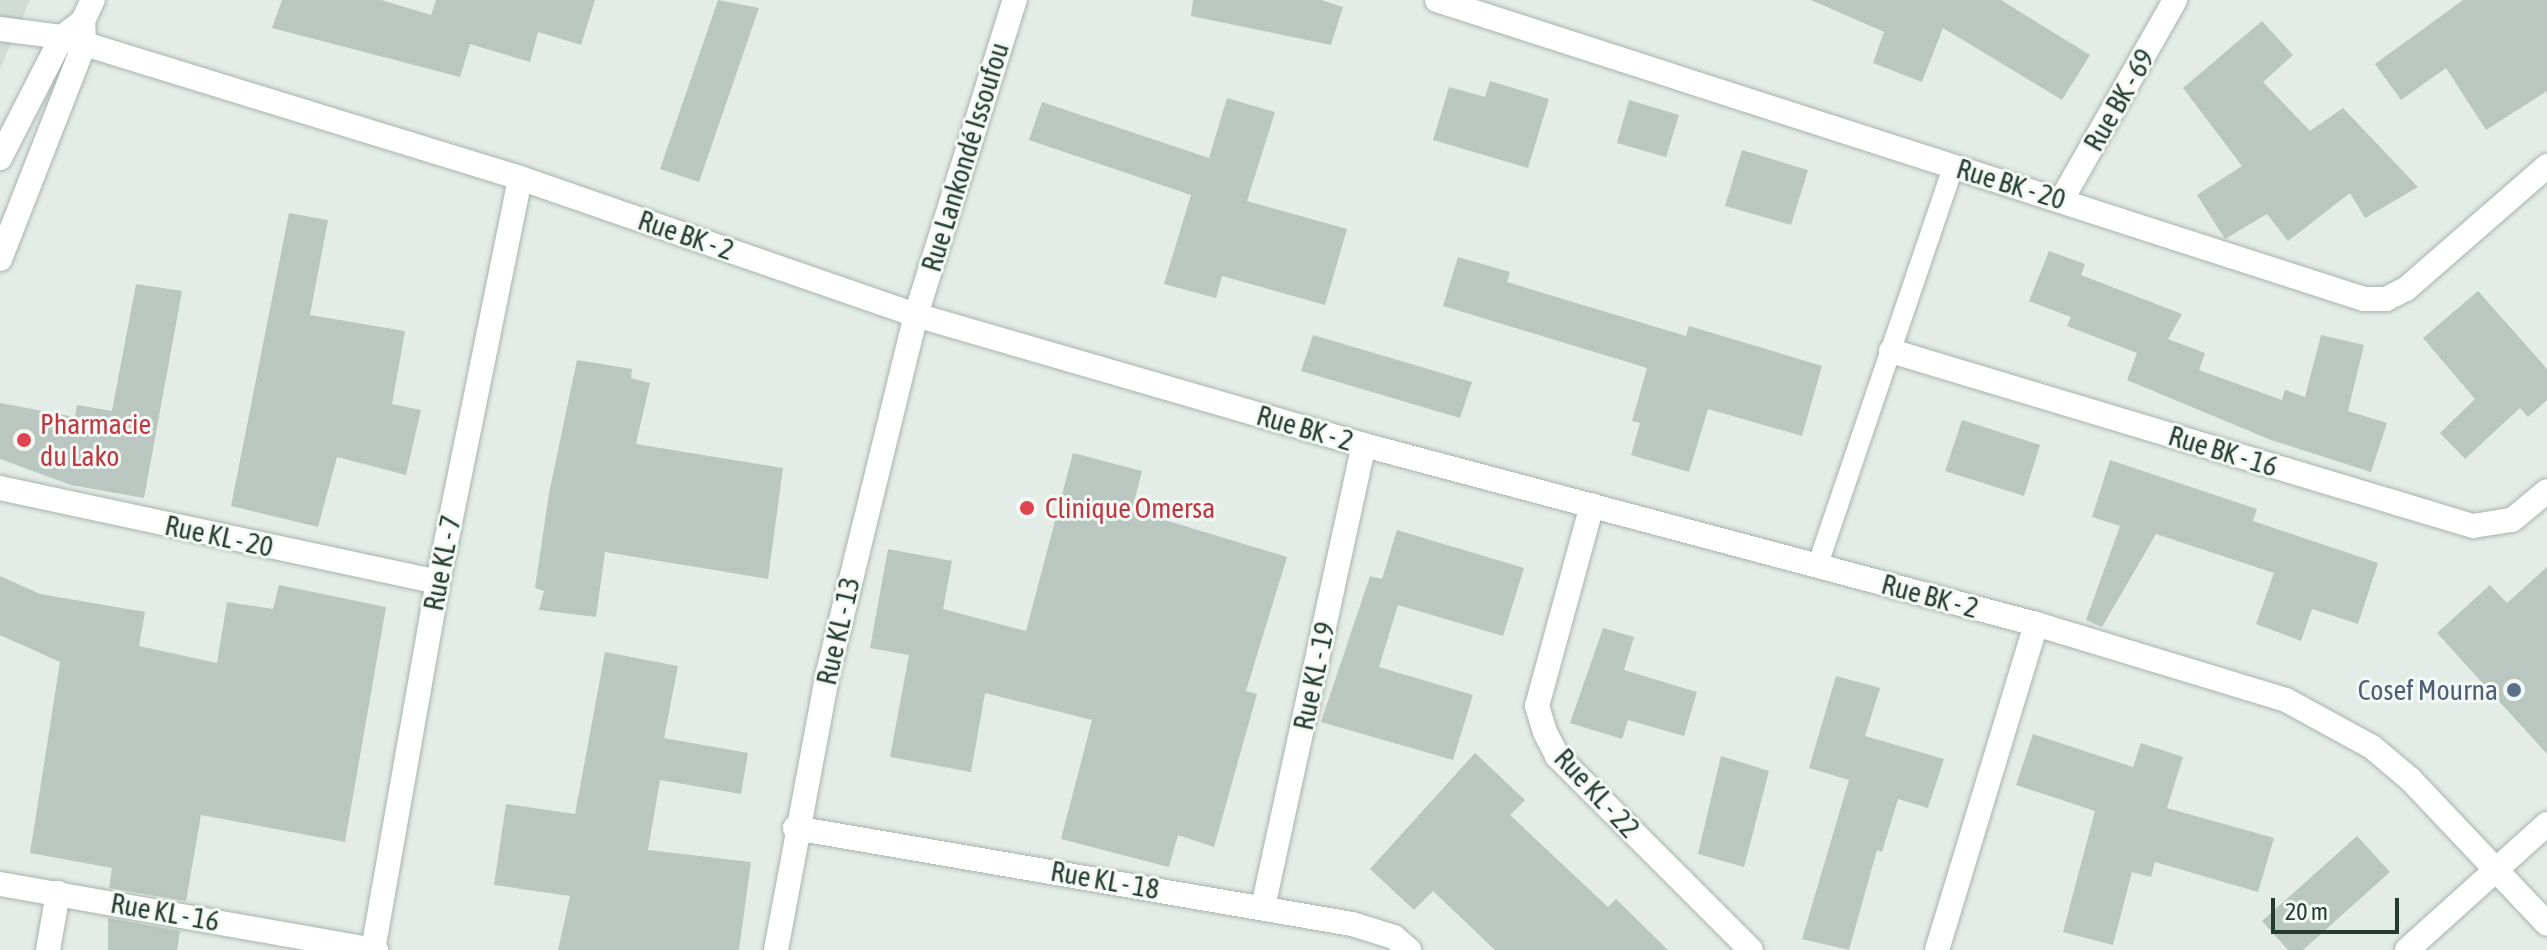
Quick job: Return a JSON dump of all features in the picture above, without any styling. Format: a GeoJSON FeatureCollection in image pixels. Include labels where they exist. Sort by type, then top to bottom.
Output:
{"type":"FeatureCollection","features":[{"type":"Feature","properties":{"kind":"street","name":"Rue Lankondé Issoufou"},"geometry":{"type":"LineString","coordinates":[[916,315],[1015,0]]}},
{"type":"Feature","properties":{"kind":"street","name":"Rue BK - 20"},"geometry":{"type":"LineString","coordinates":[[1437,0],[1953,167],[2062,199],[2364,299],[2386,299],[2547,166]]}},
{"type":"Feature","properties":{"kind":"street","name":"Rue BK - 69"},"geometry":{"type":"LineString","coordinates":[[2062,199],[2175,0]]}},
{"type":"Feature","properties":{"kind":"street","name":"Rue BK - 2"},"geometry":{"type":"LineString","coordinates":[[5,33],[80,26],[916,315],[1364,445],[2036,624],[2286,700],[2336,726],[2410,779],[2498,867],[2547,924]]}},
{"type":"Feature","properties":{"kind":"street"},"geometry":{"type":"LineString","coordinates":[[0,158],[80,26]]}},
{"type":"Feature","properties":{"kind":"street"},"geometry":{"type":"LineString","coordinates":[[0,259],[80,26]]}},
{"type":"Feature","properties":{"kind":"street","name":"Rue KL - 7"},"geometry":{"type":"LineString","coordinates":[[374,950],[438,582],[520,178]]}},
{"type":"Feature","properties":{"kind":"street","name":"Rue KL - 13"},"geometry":{"type":"LineString","coordinates":[[776,950],[795,828],[916,315]]}},
{"type":"Feature","properties":{"kind":"street","name":"Rue BK - 16"},"geometry":{"type":"LineString","coordinates":[[1891,351],[2473,526],[2512,520],[2547,491]]}},
{"type":"Feature","properties":{"kind":"street","name":"Rue KL - 19"},"geometry":{"type":"LineString","coordinates":[[1263,907],[1364,445]]}},
{"type":"Feature","properties":{"kind":"street","name":"Rue KL - 20"},"geometry":{"type":"LineString","coordinates":[[0,488],[438,582]]}},
{"type":"Feature","properties":{"kind":"street","name":"Rue KL - 22"},"geometry":{"type":"LineString","coordinates":[[1592,505],[1537,706],[1545,732],[1557,756],[1751,950]]}},
{"type":"Feature","properties":{"kind":"street"},"geometry":{"type":"LineString","coordinates":[[1937,950],[2036,624]]}},
{"type":"Feature","properties":{"kind":"street"},"geometry":{"type":"LineString","coordinates":[[2407,950],[2547,824]]}},
{"type":"Feature","properties":{"kind":"street","name":"Rue KL - 18"},"geometry":{"type":"LineString","coordinates":[[795,828],[1373,928],[1409,950]]}},
{"type":"Feature","properties":{"kind":"street","name":"Rue KL - 16"},"geometry":{"type":"LineString","coordinates":[[0,884],[374,950]]}},
{"type":"Feature","properties":{"kind":"street"},"geometry":{"type":"LineString","coordinates":[[48,950],[58,893]]}},
{"type":"Feature","properties":{"kind":"lane"},"geometry":{"type":"LineString","coordinates":[[1817,567],[1953,167]]}},
{"type":"Feature","properties":{"kind":"shaded area"},"geometry":{"type":"Polygon","coordinates":[[[0,0],[30,0],[0,69],[0,0]]]}},
{"type":"Feature","properties":{"kind":"building"},"geometry":{"type":"Polygon","coordinates":[[[282,0],[381,0],[431,15],[436,0],[595,0],[581,45],[538,32],[530,62],[470,44],[460,77],[272,28],[282,0]]]}},
{"type":"Feature","properties":{"kind":"building"},"geometry":{"type":"Polygon","coordinates":[[[718,0],[759,8],[699,182],[660,169],[718,0]]]}},
{"type":"Feature","properties":{"kind":"building"},"geometry":{"type":"Polygon","coordinates":[[[1193,0],[1321,0],[1343,7],[1331,45],[1191,16],[1193,0]]]}},
{"type":"Feature","properties":{"kind":"building"},"geometry":{"type":"Polygon","coordinates":[[[1811,0],[2001,0],[2090,55],[2062,100],[1943,28],[1922,82],[1873,63],[1884,32],[1811,0]]]}},
{"type":"Feature","properties":{"kind":"building"},"geometry":{"type":"Polygon","coordinates":[[[2463,0],[2547,0],[2547,91],[2486,130],[2446,68],[2401,100],[2375,64],[2463,0]]]}},
{"type":"Feature","properties":{"kind":"building"},"geometry":{"type":"Polygon","coordinates":[[[2262,21],[2293,55],[2263,82],[2310,131],[2343,108],[2418,187],[2365,218],[2350,193],[2288,241],[2267,214],[2225,239],[2197,195],[2242,166],[2183,88],[2262,21]]]}},
{"type":"Feature","properties":{"kind":"building"},"geometry":{"type":"Polygon","coordinates":[[[1490,81],[1549,99],[1528,168],[1433,140],[1449,87],[1485,97],[1490,81]]]}},
{"type":"Feature","properties":{"kind":"building"},"geometry":{"type":"Polygon","coordinates":[[[1227,98],[1275,112],[1247,201],[1347,229],[1325,305],[1222,276],[1216,298],[1164,284],[1191,195],[1029,140],[1042,102],[1209,158],[1227,98]]]}},
{"type":"Feature","properties":{"kind":"building"},"geometry":{"type":"Polygon","coordinates":[[[1629,100],[1679,115],[1666,157],[1617,143],[1629,100]]]}},
{"type":"Feature","properties":{"kind":"building"},"geometry":{"type":"Polygon","coordinates":[[[1742,150],[1808,170],[1791,225],[1725,206],[1742,150]]]}},
{"type":"Feature","properties":{"kind":"building"},"geometry":{"type":"Polygon","coordinates":[[[289,213],[328,220],[310,315],[405,331],[392,404],[421,410],[406,475],[337,457],[318,527],[231,506],[289,213]]]}},
{"type":"Feature","properties":{"kind":"building"},"geometry":{"type":"Polygon","coordinates":[[[2049,251],[2085,264],[2081,275],[2182,314],[2168,339],[2205,353],[2199,370],[2282,400],[2285,390],[2305,397],[2321,335],[2364,345],[2348,411],[2387,423],[2371,472],[2271,440],[2127,380],[2137,353],[2067,326],[2071,317],[2029,301],[2049,251]]]}},
{"type":"Feature","properties":{"kind":"building"},"geometry":{"type":"Polygon","coordinates":[[[1458,257],[1510,272],[1507,282],[1686,336],[1689,326],[1822,366],[1802,436],[1708,409],[1689,472],[1631,455],[1640,423],[1632,421],[1647,368],[1443,306],[1458,257]]]}},
{"type":"Feature","properties":{"kind":"building"},"geometry":{"type":"Polygon","coordinates":[[[136,284],[182,291],[144,498],[71,485],[0,459],[0,403],[75,417],[77,405],[112,411],[136,284]]]}},
{"type":"Feature","properties":{"kind":"building"},"geometry":{"type":"Polygon","coordinates":[[[2478,291],[2547,369],[2547,400],[2528,417],[2520,408],[2465,459],[2440,433],[2475,399],[2423,338],[2478,291]]]}},
{"type":"Feature","properties":{"kind":"building"},"geometry":{"type":"Polygon","coordinates":[[[1313,335],[1472,382],[1460,418],[1301,371],[1313,335]]]}},
{"type":"Feature","properties":{"kind":"building"},"geometry":{"type":"Polygon","coordinates":[[[577,360],[632,369],[631,378],[650,383],[636,444],[783,468],[768,579],[605,552],[596,617],[539,610],[544,591],[535,588],[549,493],[577,360]]]}},
{"type":"Feature","properties":{"kind":"building"},"geometry":{"type":"Polygon","coordinates":[[[1962,420],[2040,445],[2024,496],[1945,471],[1962,420]]]}},
{"type":"Feature","properties":{"kind":"building"},"geometry":{"type":"Polygon","coordinates":[[[1073,453],[1142,471],[1132,510],[1287,557],[1246,691],[1257,694],[1214,847],[1178,835],[1169,867],[1061,839],[1092,720],[985,693],[971,772],[890,757],[909,655],[870,648],[888,549],[952,561],[943,609],[1026,631],[1073,453]]]}},
{"type":"Feature","properties":{"kind":"building"},"geometry":{"type":"Polygon","coordinates":[[[2110,460],[2257,509],[2253,521],[2378,563],[2358,624],[2312,609],[2301,641],[2256,624],[2274,573],[2156,534],[2102,627],[2086,620],[2120,526],[2092,517],[2110,460]]]}},
{"type":"Feature","properties":{"kind":"building"},"geometry":{"type":"Polygon","coordinates":[[[1397,530],[1524,568],[1503,636],[1398,605],[1379,667],[1473,695],[1453,760],[1321,722],[1370,576],[1382,579],[1397,530]]]}},
{"type":"Feature","properties":{"kind":"building"},"geometry":{"type":"Polygon","coordinates":[[[2547,567],[2547,754],[2437,633],[2490,585],[2507,603],[2547,567]]]}},
{"type":"Feature","properties":{"kind":"building"},"geometry":{"type":"Polygon","coordinates":[[[0,576],[40,594],[145,612],[139,646],[217,663],[227,602],[273,609],[279,585],[386,607],[345,842],[201,815],[186,901],[109,888],[112,868],[30,853],[60,662],[0,635],[0,576]]]}},
{"type":"Feature","properties":{"kind":"building"},"geometry":{"type":"Polygon","coordinates":[[[1603,628],[1634,637],[1624,670],[1697,692],[1684,736],[1628,720],[1622,739],[1570,723],[1603,628]]]}},
{"type":"Feature","properties":{"kind":"building"},"geometry":{"type":"Polygon","coordinates":[[[605,652],[678,666],[664,738],[748,753],[741,794],[660,780],[648,850],[751,862],[739,950],[558,950],[570,896],[494,885],[506,804],[575,814],[605,652]]]}},
{"type":"Feature","properties":{"kind":"building"},"geometry":{"type":"Polygon","coordinates":[[[1836,676],[1880,688],[1865,736],[1944,759],[1928,808],[1898,799],[1882,852],[1877,850],[1849,950],[1802,939],[1849,780],[1809,768],[1836,676]]]}},
{"type":"Feature","properties":{"kind":"building"},"geometry":{"type":"Polygon","coordinates":[[[2033,734],[2133,767],[2141,743],[2183,757],[2167,808],[2274,838],[2258,892],[2155,862],[2151,877],[2132,872],[2113,945],[2063,932],[2095,811],[2016,785],[2033,734]]]}},
{"type":"Feature","properties":{"kind":"building"},"geometry":{"type":"Polygon","coordinates":[[[1475,753],[1525,800],[1510,815],[1608,907],[1616,899],[1668,950],[1495,950],[1433,891],[1414,910],[1370,869],[1475,753]]]}},
{"type":"Feature","properties":{"kind":"building"},"geometry":{"type":"Polygon","coordinates":[[[1721,756],[1769,771],[1744,867],[1698,854],[1721,756]]]}},
{"type":"Feature","properties":{"kind":"building"},"geometry":{"type":"Polygon","coordinates":[[[2357,836],[2390,872],[2303,950],[2288,950],[2262,921],[2357,836]]]}},
{"type":"Feature","properties":{"kind":"building"},"geometry":{"type":"Polygon","coordinates":[[[108,918],[180,931],[177,950],[108,950],[108,918]]]}},
{"type":"Feature","properties":{"kind":"place","name":"Pharmacie du Lako"},"geometry":{"type":"Point","coordinates":[24,440]}},
{"type":"Feature","properties":{"kind":"place","name":"Clinique Omersa"},"geometry":{"type":"Point","coordinates":[1027,508]}},
{"type":"Feature","properties":{"kind":"place","name":"Cosef Mourna"},"geometry":{"type":"Point","coordinates":[2514,690]}}]}
